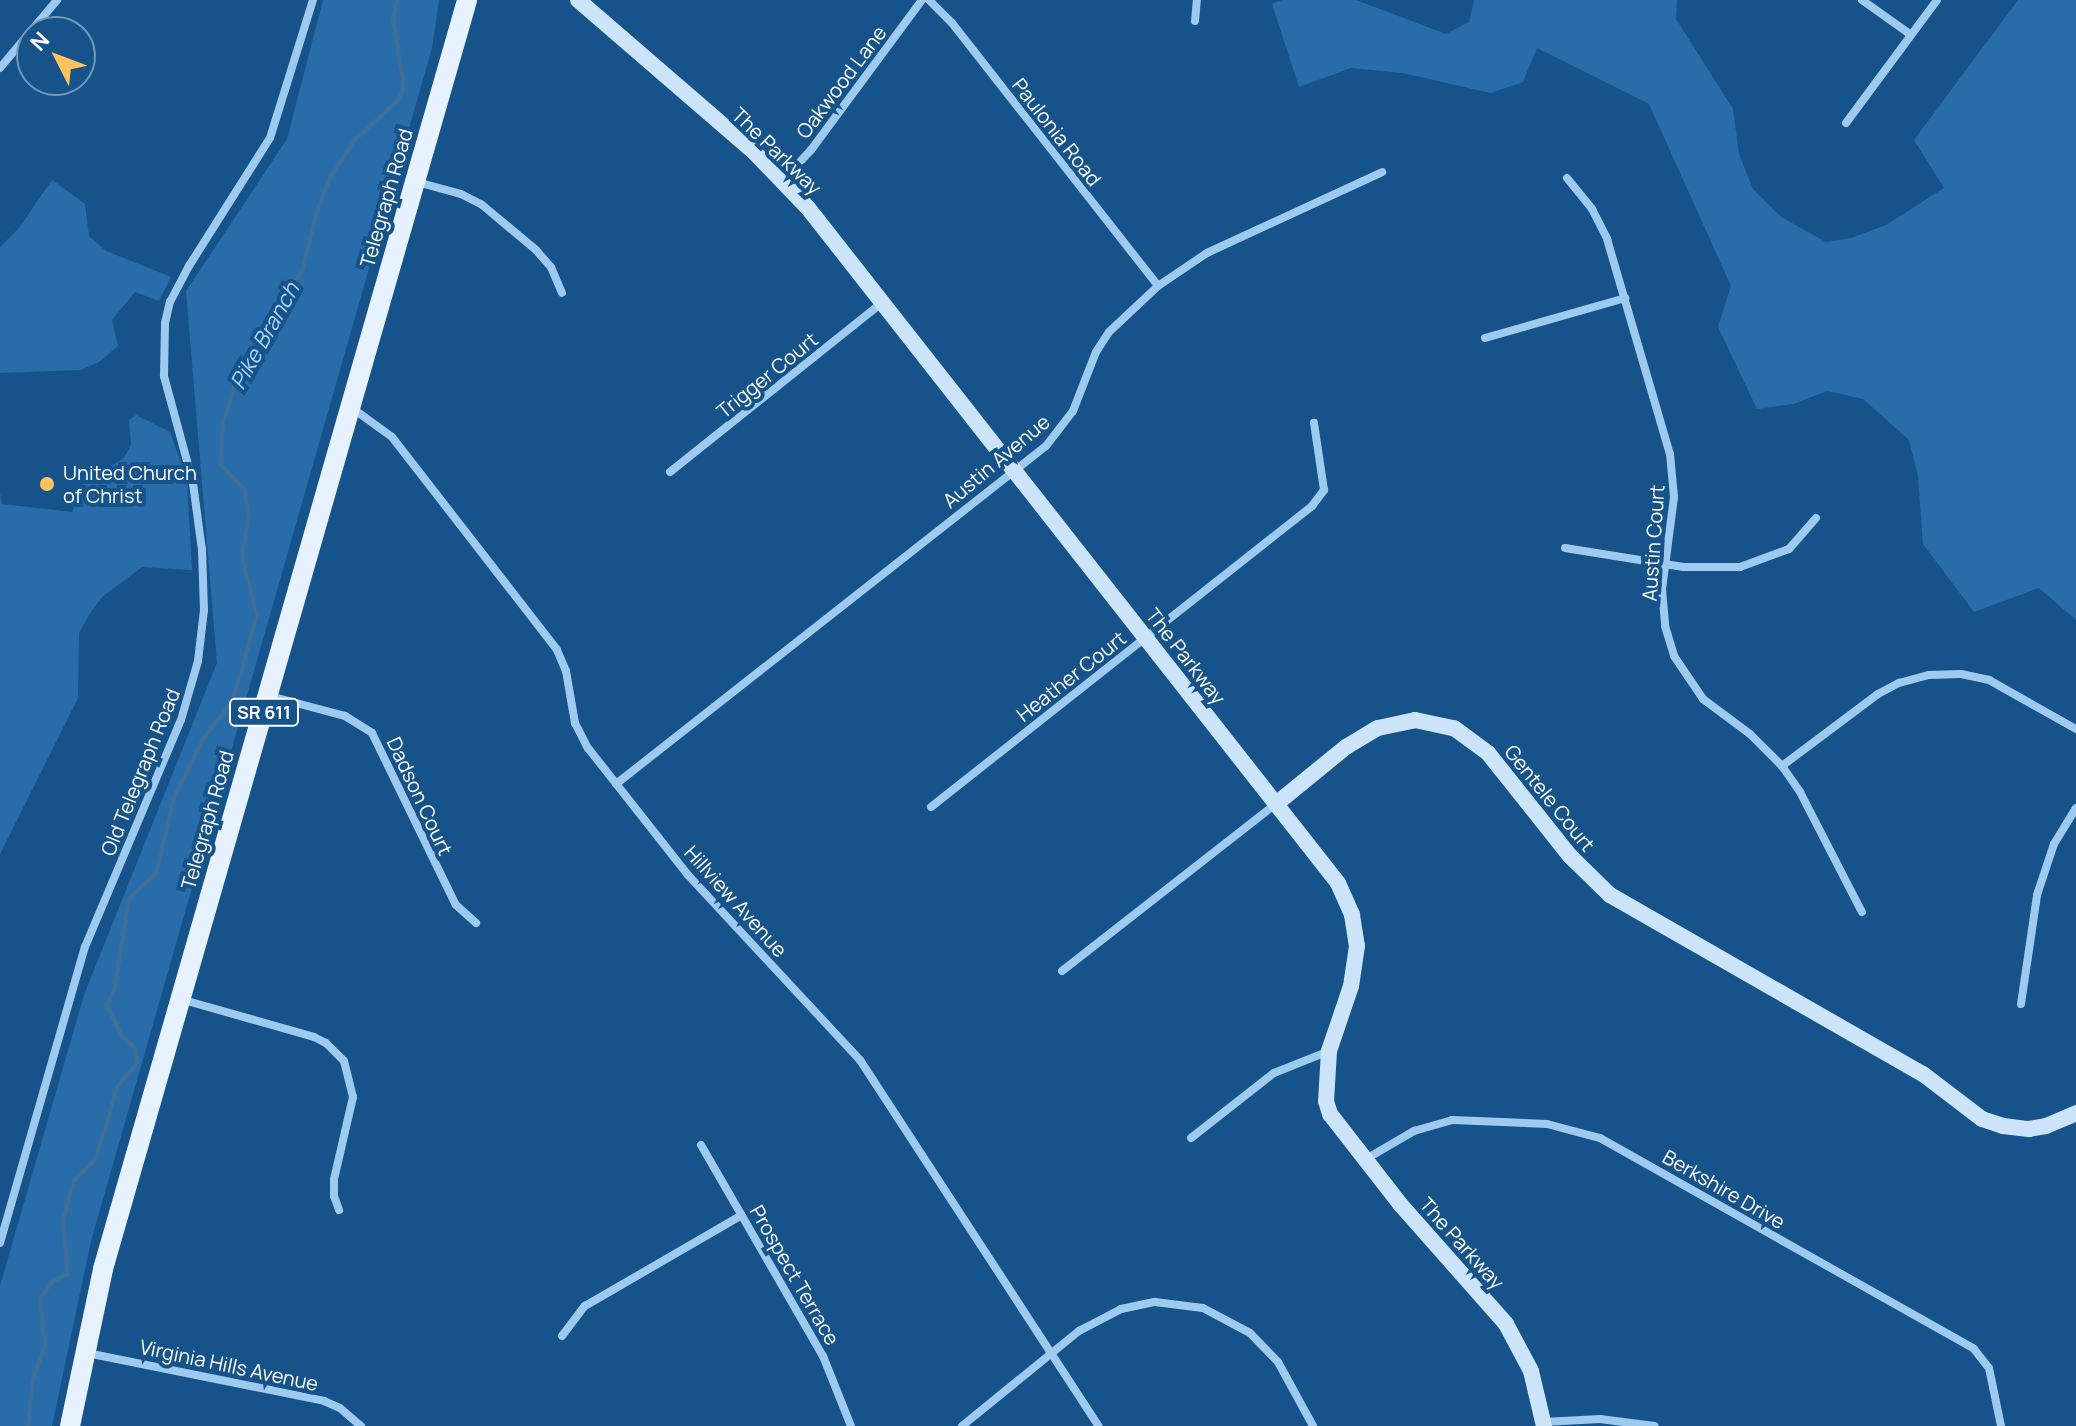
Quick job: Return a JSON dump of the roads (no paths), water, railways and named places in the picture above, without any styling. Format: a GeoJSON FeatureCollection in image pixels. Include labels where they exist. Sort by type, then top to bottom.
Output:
{"type":"FeatureCollection","features":[{"type":"Feature","properties":{"kind":"main road","name":"Telegraph Road"},"geometry":{"type":"LineString","coordinates":[[70,1426],[83,1352],[180,999],[467,0]]}},
{"type":"Feature","properties":{"kind":"street"},"geometry":{"type":"LineString","coordinates":[[0,68],[57,0]]}},
{"type":"Feature","properties":{"kind":"street","name":"Old Telegraph Road"},"geometry":{"type":"LineString","coordinates":[[0,1243],[85,947],[181,720],[198,661],[204,610],[202,550],[193,483],[164,376],[162,341],[168,312],[189,266],[270,138],[313,0]]}},
{"type":"Feature","properties":{"kind":"street","name":"The Parkway"},"geometry":{"type":"LineString","coordinates":[[578,0],[783,180],[1338,883],[1356,931],[1355,972],[1329,1051],[1326,1101],[1338,1129],[1506,1324],[1531,1371],[1544,1424]]}},
{"type":"Feature","properties":{"kind":"street","name":"Oakwood Lane"},"geometry":{"type":"LineString","coordinates":[[783,180],[811,150],[922,0]]}},
{"type":"Feature","properties":{"kind":"street","name":"Paulonia Road"},"geometry":{"type":"LineString","coordinates":[[929,0],[952,23],[1158,286]]}},
{"type":"Feature","properties":{"kind":"street"},"geometry":{"type":"LineString","coordinates":[[1195,21],[1197,0]]}},
{"type":"Feature","properties":{"kind":"street"},"geometry":{"type":"LineString","coordinates":[[1862,0],[1911,35]]}},
{"type":"Feature","properties":{"kind":"street"},"geometry":{"type":"LineString","coordinates":[[1846,123],[1937,0]]}},
{"type":"Feature","properties":{"kind":"street","name":"Austin Avenue"},"geometry":{"type":"LineString","coordinates":[[616,784],[1015,471],[1057,434],[1073,411],[1096,352],[1109,332],[1158,286],[1194,259],[1382,172]]}},
{"type":"Feature","properties":{"kind":"street","name":"Austin Court"},"geometry":{"type":"LineString","coordinates":[[1567,178],[1600,223],[1670,454],[1674,497],[1662,589],[1665,626],[1678,665],[1703,699],[1750,734],[1782,766],[1800,792],[1862,912]]}},
{"type":"Feature","properties":{"kind":"street"},"geometry":{"type":"LineString","coordinates":[[416,182],[461,194],[481,204],[551,267],[562,293]]}},
{"type":"Feature","properties":{"kind":"street"},"geometry":{"type":"LineString","coordinates":[[1485,338],[1625,298]]}},
{"type":"Feature","properties":{"kind":"street","name":"Trigger Court"},"geometry":{"type":"LineString","coordinates":[[670,472],[883,303]]}},
{"type":"Feature","properties":{"kind":"street","name":"Hillview Avenue"},"geometry":{"type":"LineString","coordinates":[[352,407],[392,437],[557,650],[566,671],[575,723],[588,748],[616,784],[688,875],[860,1060],[1099,1426]]}},
{"type":"Feature","properties":{"kind":"street","name":"Heather Court"},"geometry":{"type":"LineString","coordinates":[[931,807],[1312,506],[1324,490],[1314,423]]}},
{"type":"Feature","properties":{"kind":"street"},"geometry":{"type":"LineString","coordinates":[[1565,548],[1666,564],[1724,568],[1756,563],[1789,549],[1816,518]]}},
{"type":"Feature","properties":{"kind":"street"},"geometry":{"type":"LineString","coordinates":[[1782,766],[1878,694],[1899,683],[1929,675],[1961,674],[1989,680],[2076,729]]}},
{"type":"Feature","properties":{"kind":"street","name":"Dadson Court"},"geometry":{"type":"LineString","coordinates":[[269,696],[345,716],[372,733],[456,905],[476,923]]}},
{"type":"Feature","properties":{"kind":"street","name":"Gentele Court"},"geometry":{"type":"LineString","coordinates":[[1062,971],[1346,747],[1378,728],[1415,720],[1454,728],[1488,753],[1570,856],[1610,895],[1923,1074],[1982,1119],[2024,1129],[2046,1126],[2076,1113]]}},
{"type":"Feature","properties":{"kind":"street"},"geometry":{"type":"LineString","coordinates":[[2021,1004],[2041,879],[2054,844],[2076,808]]}},
{"type":"Feature","properties":{"kind":"street"},"geometry":{"type":"LineString","coordinates":[[180,999],[314,1037],[326,1043],[344,1061],[350,1074],[353,1097],[334,1179],[334,1196],[339,1210]]}},
{"type":"Feature","properties":{"kind":"street"},"geometry":{"type":"LineString","coordinates":[[1191,1138],[1274,1073],[1329,1051]]}},
{"type":"Feature","properties":{"kind":"street","name":"Berkshire Drive"},"geometry":{"type":"LineString","coordinates":[[1365,1160],[1414,1131],[1452,1120],[1547,1124],[1600,1138],[1974,1349],[1989,1368],[2001,1426]]}},
{"type":"Feature","properties":{"kind":"street","name":"Prospect Terrace"},"geometry":{"type":"LineString","coordinates":[[701,1145],[823,1356],[851,1426]]}},
{"type":"Feature","properties":{"kind":"street"},"geometry":{"type":"LineString","coordinates":[[562,1336],[585,1306],[742,1215]]}},
{"type":"Feature","properties":{"kind":"street"},"geometry":{"type":"LineString","coordinates":[[962,1426],[1092,1322],[1121,1309],[1155,1302],[1203,1308],[1234,1322],[1263,1344],[1278,1362],[1313,1426]]}},
{"type":"Feature","properties":{"kind":"street","name":"Virginia Hills Avenue"},"geometry":{"type":"LineString","coordinates":[[83,1352],[324,1401],[340,1408],[361,1426]]}},
{"type":"Feature","properties":{"kind":"street"},"geometry":{"type":"LineString","coordinates":[[1544,1424],[1600,1419],[1655,1426]]}},
{"type":"Feature","properties":{"kind":"waterway","name":"Pike Branch"},"geometry":{"type":"LineString","coordinates":[[28,1426],[33,1380],[45,1346],[40,1298],[52,1282],[68,1274],[63,1221],[74,1181],[96,1159],[117,1087],[137,1063],[135,1048],[122,1036],[107,1005],[115,987],[129,899],[157,872],[173,800],[203,739],[233,700],[257,615],[242,557],[249,514],[244,489],[221,465],[223,422],[236,381],[303,269],[316,213],[331,176],[355,140],[399,99],[404,86],[393,19],[397,0]]}},
{"type":"Feature","properties":{"kind":"place","name":"United Church of Christ"},"geometry":{"type":"Point","coordinates":[47,484]}}]}
